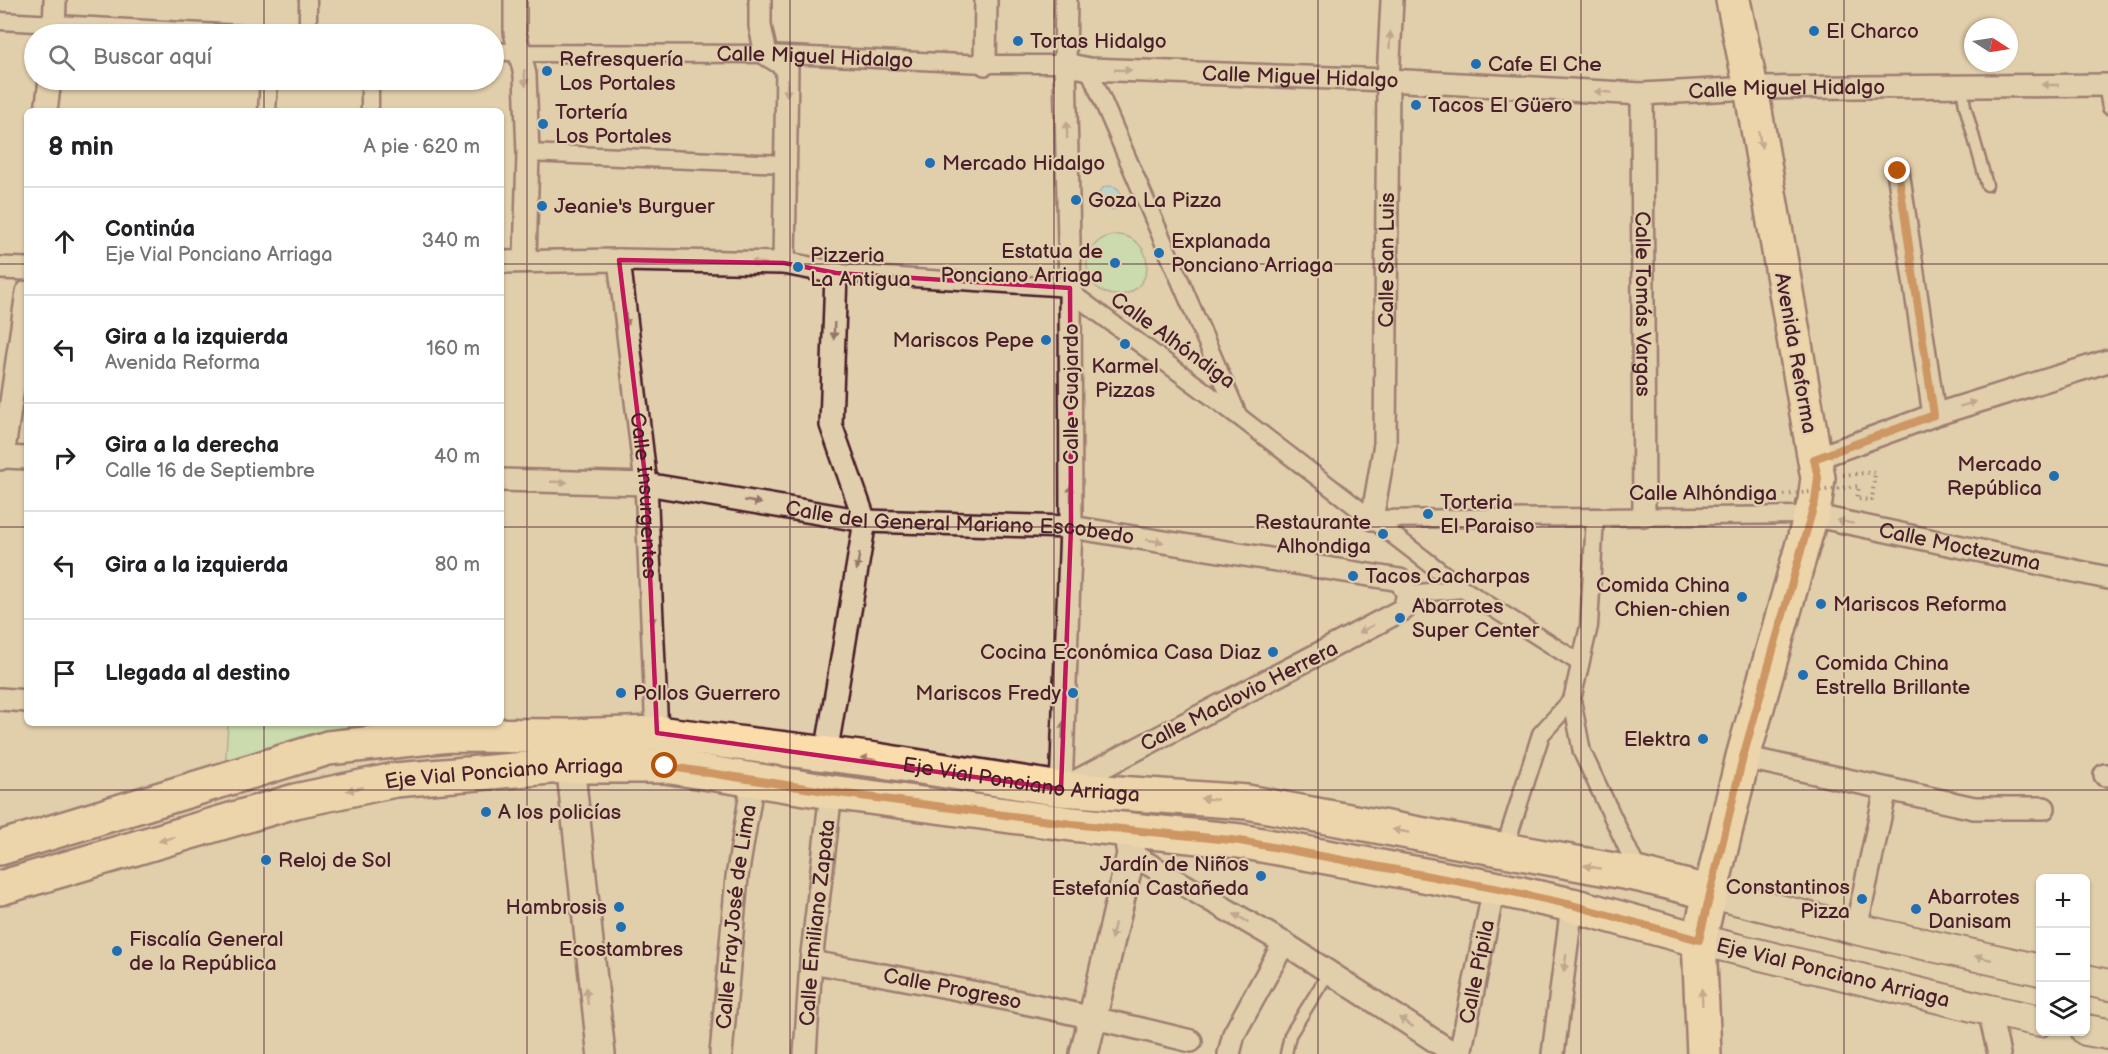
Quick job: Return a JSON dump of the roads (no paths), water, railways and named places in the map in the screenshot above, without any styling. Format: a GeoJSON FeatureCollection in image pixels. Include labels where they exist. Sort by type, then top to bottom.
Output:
{"type":"FeatureCollection","features":[{"type":"Feature","properties":{"kind":"main road","name":"Avenida Reforma"},"geometry":{"type":"LineString","coordinates":[[1704,1054],[1699,940],[1743,757],[1811,515],[1816,469],[1751,88],[1733,0]]}},
{"type":"Feature","properties":{"kind":"main road","name":"Eje Vial Ponciano Arriaga"},"geometry":{"type":"LineString","coordinates":[[0,848],[328,748],[449,729],[568,756],[665,766],[1129,842],[1240,841],[1494,888],[1572,905],[1699,940],[2036,1019]]}},
{"type":"Feature","properties":{"kind":"main road","name":"Eje Vial Ponciano Arriaga"},"geometry":{"type":"LineString","coordinates":[[0,888],[295,801],[395,780],[568,756],[657,734],[826,754],[1061,789],[1248,802],[1640,875],[1856,929],[2036,969]]}},
{"type":"Feature","properties":{"kind":"main road"},"geometry":{"type":"LineString","coordinates":[[2090,981],[2108,985]]}},
{"type":"Feature","properties":{"kind":"main road"},"geometry":{"type":"LineString","coordinates":[[2090,1031],[2108,1034]]}},
{"type":"Feature","properties":{"kind":"street"},"geometry":{"type":"LineString","coordinates":[[55,0],[55,24]]}},
{"type":"Feature","properties":{"kind":"street"},"geometry":{"type":"LineString","coordinates":[[308,0],[308,24]]}},
{"type":"Feature","properties":{"kind":"street"},"geometry":{"type":"LineString","coordinates":[[515,0],[515,32],[525,75],[528,153],[525,260]]}},
{"type":"Feature","properties":{"kind":"street"},"geometry":{"type":"LineString","coordinates":[[760,0],[760,26],[766,54],[787,67],[784,263]]}},
{"type":"Feature","properties":{"kind":"street"},"geometry":{"type":"LineString","coordinates":[[985,64],[986,0]]}},
{"type":"Feature","properties":{"kind":"street","name":"Calle Guajardo"},"geometry":{"type":"LineString","coordinates":[[1061,789],[1071,527],[1066,0]]}},
{"type":"Feature","properties":{"kind":"street","name":"Calle San Luis"},"geometry":{"type":"LineString","coordinates":[[1372,519],[1385,444],[1388,80],[1392,0]]}},
{"type":"Feature","properties":{"kind":"street"},"geometry":{"type":"LineString","coordinates":[[0,21],[24,24]]}},
{"type":"Feature","properties":{"kind":"street","name":"Calle Miguel Hidalgo"},"geometry":{"type":"LineString","coordinates":[[504,52],[766,54],[985,64],[1065,64],[1089,69],[1388,80],[1642,94],[1751,88],[2106,85]]}},
{"type":"Feature","properties":{"kind":"street","name":"Calle Alhóndiga"},"geometry":{"type":"LineString","coordinates":[[1089,69],[1238,416]]}},
{"type":"Feature","properties":{"kind":"street"},"geometry":{"type":"LineString","coordinates":[[46,108],[49,90]]}},
{"type":"Feature","properties":{"kind":"street"},"geometry":{"type":"LineString","coordinates":[[267,108],[268,90]]}},
{"type":"Feature","properties":{"kind":"street"},"geometry":{"type":"LineString","coordinates":[[370,90],[370,108]]}},
{"type":"Feature","properties":{"kind":"street","name":"Calle Tomás Vargas"},"geometry":{"type":"LineString","coordinates":[[1642,94],[1644,515]]}},
{"type":"Feature","properties":{"kind":"street"},"geometry":{"type":"LineString","coordinates":[[528,153],[784,164]]}},
{"type":"Feature","properties":{"kind":"street"},"geometry":{"type":"LineString","coordinates":[[1898,171],[1934,415]]}},
{"type":"Feature","properties":{"kind":"street"},"geometry":{"type":"LineString","coordinates":[[504,262],[619,260],[784,263],[836,273],[1070,288]]}},
{"type":"Feature","properties":{"kind":"street","name":"Calle Insurgentes"},"geometry":{"type":"LineString","coordinates":[[619,260],[646,484],[657,734]]}},
{"type":"Feature","properties":{"kind":"street"},"geometry":{"type":"LineString","coordinates":[[0,268],[24,268]]}},
{"type":"Feature","properties":{"kind":"street"},"geometry":{"type":"LineString","coordinates":[[826,754],[865,521],[831,425],[836,273]]}},
{"type":"Feature","properties":{"kind":"street","name":"Calle Alhóndiga"},"geometry":{"type":"LineString","coordinates":[[1070,288],[1077,297],[1238,416],[1463,589],[1580,663]]}},
{"type":"Feature","properties":{"kind":"street"},"geometry":{"type":"LineString","coordinates":[[24,311],[2,458],[24,458]]}},
{"type":"Feature","properties":{"kind":"street"},"geometry":{"type":"LineString","coordinates":[[1816,469],[1934,415],[2108,362]]}},
{"type":"Feature","properties":{"kind":"street","name":"Calle del General Mariano Escobedo"},"geometry":{"type":"LineString","coordinates":[[504,480],[646,484],[865,521],[1071,527],[1400,580],[1408,594]]}},
{"type":"Feature","properties":{"kind":"street","name":"Calle Alhóndiga"},"geometry":{"type":"LineString","coordinates":[[1372,519],[1811,515]]}},
{"type":"Feature","properties":{"kind":"street","name":"Calle Moctezuma"},"geometry":{"type":"LineString","coordinates":[[1811,515],[2108,578]]}},
{"type":"Feature","properties":{"kind":"street"},"geometry":{"type":"LineString","coordinates":[[1595,517],[1589,626],[1572,700],[1582,752],[1640,875]]}},
{"type":"Feature","properties":{"kind":"street"},"geometry":{"type":"LineString","coordinates":[[1408,594],[1463,589]]}},
{"type":"Feature","properties":{"kind":"street","name":"Calle Maclovio Herrera"},"geometry":{"type":"LineString","coordinates":[[1061,789],[1404,609],[1408,594]]}},
{"type":"Feature","properties":{"kind":"street"},"geometry":{"type":"LineString","coordinates":[[0,699],[24,700]]}},
{"type":"Feature","properties":{"kind":"street"},"geometry":{"type":"LineString","coordinates":[[1504,850],[1541,734],[1572,700]]}},
{"type":"Feature","properties":{"kind":"street"},"geometry":{"type":"LineString","coordinates":[[432,726],[449,729]]}},
{"type":"Feature","properties":{"kind":"street"},"geometry":{"type":"LineString","coordinates":[[568,756],[604,1054]]}},
{"type":"Feature","properties":{"kind":"street"},"geometry":{"type":"LineString","coordinates":[[1743,757],[1974,808],[2044,808]]}},
{"type":"Feature","properties":{"kind":"street","name":"Calle Fray José de Lima"},"geometry":{"type":"LineString","coordinates":[[721,1054],[737,877],[753,780]]}},
{"type":"Feature","properties":{"kind":"street"},"geometry":{"type":"LineString","coordinates":[[1856,929],[1886,789]]}},
{"type":"Feature","properties":{"kind":"street","name":"Calle Emiliano Zapata"},"geometry":{"type":"LineString","coordinates":[[806,1054],[811,962],[831,792]]}},
{"type":"Feature","properties":{"kind":"street"},"geometry":{"type":"LineString","coordinates":[[1084,1054],[1129,842],[1457,1054]]}},
{"type":"Feature","properties":{"kind":"street","name":"Calle Pípila"},"geometry":{"type":"LineString","coordinates":[[1457,1054],[1494,888]]}},
{"type":"Feature","properties":{"kind":"street"},"geometry":{"type":"LineString","coordinates":[[1552,1054],[1572,905]]}},
{"type":"Feature","properties":{"kind":"street"},"geometry":{"type":"LineString","coordinates":[[1228,1054],[1234,1034],[1284,943]]}},
{"type":"Feature","properties":{"kind":"street","name":"Calle Progreso"},"geometry":{"type":"LineString","coordinates":[[811,962],[925,982],[1092,1017],[1191,1041]]}},
{"type":"Feature","properties":{"kind":"street"},"geometry":{"type":"LineString","coordinates":[[1989,1010],[1999,1054]]}},
{"type":"Feature","properties":{"kind":"lane"},"geometry":{"type":"LineString","coordinates":[[2106,85],[2108,108]]}},
{"type":"Feature","properties":{"kind":"lane"},"geometry":{"type":"LineString","coordinates":[[1962,86],[1965,106],[1987,185]]}},
{"type":"Feature","properties":{"kind":"lane"},"geometry":{"type":"LineString","coordinates":[[568,756],[593,1054]]}},
{"type":"Feature","properties":{"kind":"lane"},"geometry":{"type":"LineString","coordinates":[[1286,1054],[1290,1035],[1329,972]]}},
{"type":"Feature","properties":{"kind":"water"},"geometry":{"type":"Polygon","coordinates":[[[1105,186],[1115,186],[1122,193],[1122,203],[1115,210],[1105,210],[1098,203],[1098,193],[1105,186]]]}},
{"type":"Feature","properties":{"kind":"place","name":"El Charco"},"geometry":{"type":"Point","coordinates":[1814,31]}},
{"type":"Feature","properties":{"kind":"place","name":"Tortas Hidalgo"},"geometry":{"type":"Point","coordinates":[1018,41]}},
{"type":"Feature","properties":{"kind":"place","name":"Cafe El Che"},"geometry":{"type":"Point","coordinates":[1476,64]}},
{"type":"Feature","properties":{"kind":"place","name":"Refresquería Los Portales"},"geometry":{"type":"Point","coordinates":[547,71]}},
{"type":"Feature","properties":{"kind":"place","name":"Tacos El Güero"},"geometry":{"type":"Point","coordinates":[1416,105]}},
{"type":"Feature","properties":{"kind":"place","name":"Tortería Los Portales"},"geometry":{"type":"Point","coordinates":[543,124]}},
{"type":"Feature","properties":{"kind":"place","name":"Mercado Hidalgo"},"geometry":{"type":"Point","coordinates":[930,163]}},
{"type":"Feature","properties":{"kind":"place","name":"Goza La Pizza"},"geometry":{"type":"Point","coordinates":[1076,200]}},
{"type":"Feature","properties":{"kind":"place","name":"Jeanie's Burguer"},"geometry":{"type":"Point","coordinates":[542,206]}},
{"type":"Feature","properties":{"kind":"place","name":"Explanada Ponciano Arriaga"},"geometry":{"type":"Point","coordinates":[1159,253]}},
{"type":"Feature","properties":{"kind":"place","name":"Estatua de Ponciano Arriaga"},"geometry":{"type":"Point","coordinates":[1115,263]}},
{"type":"Feature","properties":{"kind":"place","name":"Pizzeria La Antigua"},"geometry":{"type":"Point","coordinates":[798,267]}},
{"type":"Feature","properties":{"kind":"place","name":"Mariscos Pepe"},"geometry":{"type":"Point","coordinates":[1046,340]}},
{"type":"Feature","properties":{"kind":"place","name":"Karmel Pizzas"},"geometry":{"type":"Point","coordinates":[1125,344]}},
{"type":"Feature","properties":{"kind":"place","name":"Mercado República"},"geometry":{"type":"Point","coordinates":[2054,476]}},
{"type":"Feature","properties":{"kind":"place","name":"Torteria El Paraiso"},"geometry":{"type":"Point","coordinates":[1428,514]}},
{"type":"Feature","properties":{"kind":"place","name":"Restaurante Alhondiga"},"geometry":{"type":"Point","coordinates":[1383,534]}},
{"type":"Feature","properties":{"kind":"place","name":"Tacos Cacharpas"},"geometry":{"type":"Point","coordinates":[1353,576]}},
{"type":"Feature","properties":{"kind":"place","name":"Comida China Chien-chien"},"geometry":{"type":"Point","coordinates":[1742,597]}},
{"type":"Feature","properties":{"kind":"place","name":"Mariscos Reforma"},"geometry":{"type":"Point","coordinates":[1821,604]}},
{"type":"Feature","properties":{"kind":"place","name":"Abarrotes Super Center"},"geometry":{"type":"Point","coordinates":[1400,618]}},
{"type":"Feature","properties":{"kind":"place","name":"Cocina Económica Casa Diaz"},"geometry":{"type":"Point","coordinates":[1273,652]}},
{"type":"Feature","properties":{"kind":"place","name":"Comida China Estrella Brillante"},"geometry":{"type":"Point","coordinates":[1803,675]}},
{"type":"Feature","properties":{"kind":"place","name":"Pollos Guerrero"},"geometry":{"type":"Point","coordinates":[621,693]}},
{"type":"Feature","properties":{"kind":"place","name":"Mariscos Fredy"},"geometry":{"type":"Point","coordinates":[1073,693]}},
{"type":"Feature","properties":{"kind":"place","name":"Elektra"},"geometry":{"type":"Point","coordinates":[1703,739]}},
{"type":"Feature","properties":{"kind":"place","name":"A los policías"},"geometry":{"type":"Point","coordinates":[486,812]}},
{"type":"Feature","properties":{"kind":"place","name":"Reloj de Sol"},"geometry":{"type":"Point","coordinates":[266,860]}},
{"type":"Feature","properties":{"kind":"place","name":"Jardín de Niños Estefanía Castañeda"},"geometry":{"type":"Point","coordinates":[1261,876]}},
{"type":"Feature","properties":{"kind":"place","name":"Constantinos Pizza"},"geometry":{"type":"Point","coordinates":[1862,899]}},
{"type":"Feature","properties":{"kind":"place","name":"Hambrosis"},"geometry":{"type":"Point","coordinates":[619,907]}},
{"type":"Feature","properties":{"kind":"place","name":"Abarrotes Danisam"},"geometry":{"type":"Point","coordinates":[1916,909]}},
{"type":"Feature","properties":{"kind":"place","name":"Ecostambres"},"geometry":{"type":"Point","coordinates":[621,927]}},
{"type":"Feature","properties":{"kind":"place","name":"Fiscalía General de la República"},"geometry":{"type":"Point","coordinates":[117,951]}}]}
